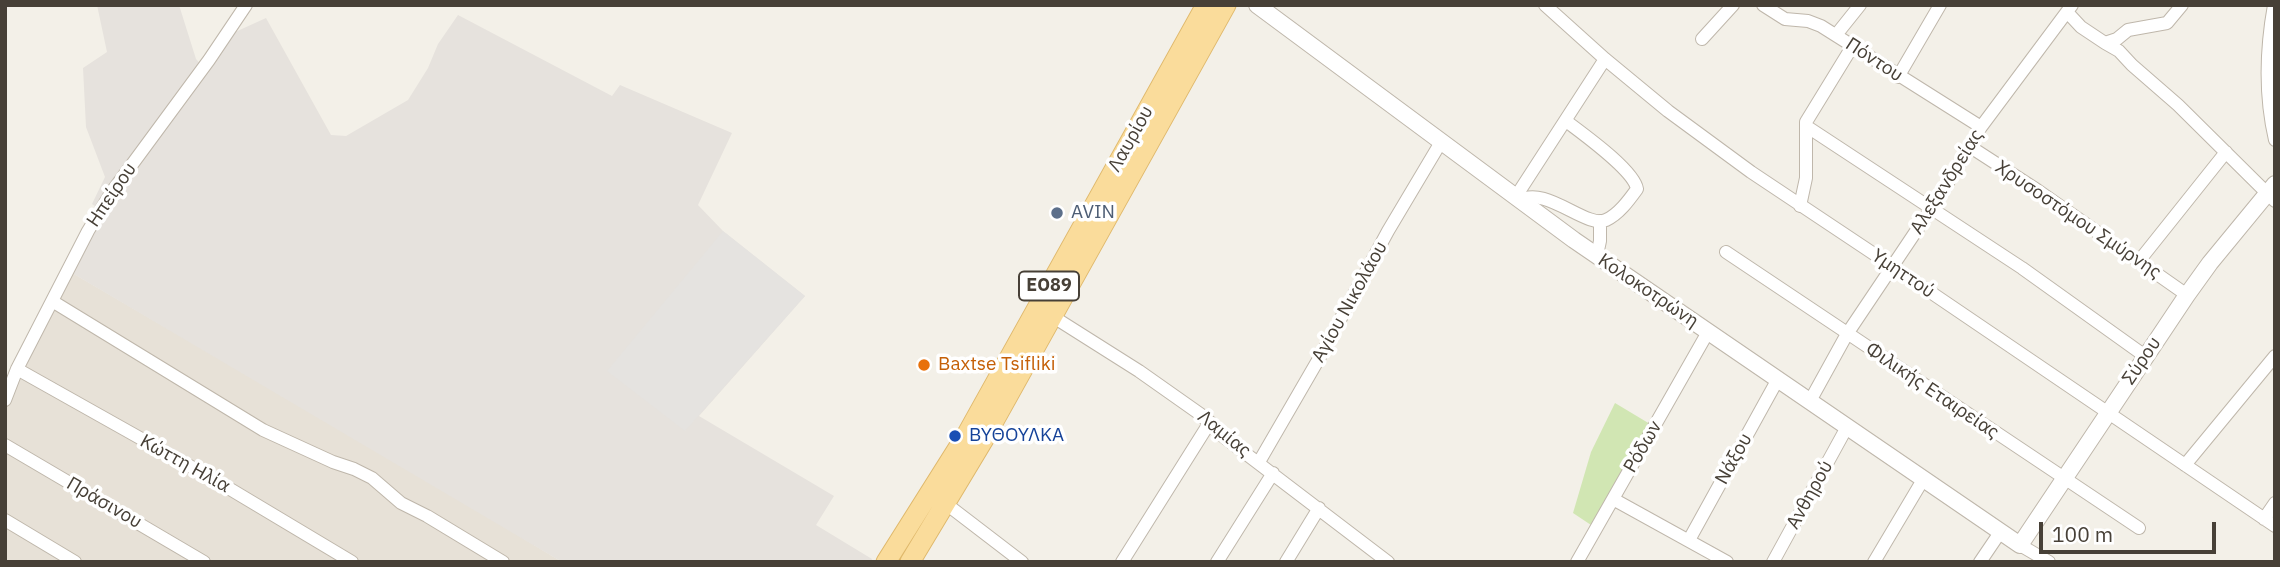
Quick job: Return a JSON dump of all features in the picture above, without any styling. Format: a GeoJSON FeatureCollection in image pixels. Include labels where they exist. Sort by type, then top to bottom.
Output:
{"type":"FeatureCollection","features":[{"type":"Feature","properties":{"kind":"main road","name":"Λαυρίου"},"geometry":{"type":"LineString","coordinates":[[886,562],[968,432],[1206,5]]}},
{"type":"Feature","properties":{"kind":"main road","name":"Λαυρίου"},"geometry":{"type":"LineString","coordinates":[[911,562],[984,439],[1226,5]]}},
{"type":"Feature","properties":{"kind":"street","name":"Ηπείρου"},"geometry":{"type":"LineString","coordinates":[[5,400],[17,369],[51,301],[111,193],[246,5]]}},
{"type":"Feature","properties":{"kind":"street","name":"Κολοκοτρώνη"},"geometry":{"type":"LineString","coordinates":[[1257,5],[1597,256],[2020,545],[2049,562]]}},
{"type":"Feature","properties":{"kind":"street","name":"Υμηττού"},"geometry":{"type":"LineString","coordinates":[[1545,5],[1605,60],[1690,128],[1800,206],[2269,523]]}},
{"type":"Feature","properties":{"kind":"street"},"geometry":{"type":"LineString","coordinates":[[1702,39],[1733,5]]}},
{"type":"Feature","properties":{"kind":"street","name":"Πόντου"},"geometry":{"type":"LineString","coordinates":[[1763,5],[1785,19],[1813,22],[1981,127]]}},
{"type":"Feature","properties":{"kind":"street"},"geometry":{"type":"LineString","coordinates":[[1836,35],[1860,5]]}},
{"type":"Feature","properties":{"kind":"street"},"geometry":{"type":"LineString","coordinates":[[1898,77],[1940,5]]}},
{"type":"Feature","properties":{"kind":"street"},"geometry":{"type":"LineString","coordinates":[[2105,43],[2117,39],[2128,30],[2167,23],[2182,5]]}},
{"type":"Feature","properties":{"kind":"street"},"geometry":{"type":"LineString","coordinates":[[2274,5],[2268,38],[2271,55],[2270,107],[2275,140]]}},
{"type":"Feature","properties":{"kind":"street"},"geometry":{"type":"LineString","coordinates":[[2069,9],[2081,27],[2119,51],[2255,184],[2272,193]]}},
{"type":"Feature","properties":{"kind":"street","name":"Αλεξανδρείας"},"geometry":{"type":"LineString","coordinates":[[1810,401],[1847,334],[1931,209],[1981,127],[2069,9]]}},
{"type":"Feature","properties":{"kind":"street"},"geometry":{"type":"LineString","coordinates":[[1800,206],[1805,178],[1806,126],[1814,106],[1852,47]]}},
{"type":"Feature","properties":{"kind":"street"},"geometry":{"type":"LineString","coordinates":[[1517,199],[1605,60]]}},
{"type":"Feature","properties":{"kind":"street"},"geometry":{"type":"LineString","coordinates":[[1517,199],[1534,197],[1600,221],[1607,220],[1626,204],[1637,189],[1636,182],[1604,151],[1566,121]]}},
{"type":"Feature","properties":{"kind":"street"},"geometry":{"type":"LineString","coordinates":[[1806,126],[2022,268],[2145,356]]}},
{"type":"Feature","properties":{"kind":"street","name":"Αγίου Νικολάου"},"geometry":{"type":"LineString","coordinates":[[1259,462],[1441,142]]}},
{"type":"Feature","properties":{"kind":"street","name":"Χρυσοστόμου Σμύρνης"},"geometry":{"type":"LineString","coordinates":[[1969,146],[2187,295]]}},
{"type":"Feature","properties":{"kind":"street"},"geometry":{"type":"LineString","coordinates":[[2139,261],[2225,152]]}},
{"type":"Feature","properties":{"kind":"street","name":"Σύρου"},"geometry":{"type":"LineString","coordinates":[[2020,545],[2187,295],[2216,255],[2272,193]]}},
{"type":"Feature","properties":{"kind":"street"},"geometry":{"type":"LineString","coordinates":[[1597,256],[1600,221]]}},
{"type":"Feature","properties":{"kind":"street","name":"Φιλικής Εταιρείας"},"geometry":{"type":"LineString","coordinates":[[1726,252],[2138,528]]}},
{"type":"Feature","properties":{"kind":"street"},"geometry":{"type":"LineString","coordinates":[[51,301],[263,429],[372,478],[401,503],[503,562]]}},
{"type":"Feature","properties":{"kind":"street","name":"Λαμίας"},"geometry":{"type":"LineString","coordinates":[[1052,317],[1139,371],[1210,422],[1220,433],[1319,508],[1370,556],[1388,562]]}},
{"type":"Feature","properties":{"kind":"street","name":"Ρόδων"},"geometry":{"type":"LineString","coordinates":[[1577,562],[1708,331]]}},
{"type":"Feature","properties":{"kind":"street"},"geometry":{"type":"LineString","coordinates":[[2185,465],[2275,356]]}},
{"type":"Feature","properties":{"kind":"street","name":"Κώττη Ηλία"},"geometry":{"type":"LineString","coordinates":[[17,369],[220,483],[352,562]]}},
{"type":"Feature","properties":{"kind":"street","name":"Νάξου"},"geometry":{"type":"LineString","coordinates":[[1689,540],[1778,379]]}},
{"type":"Feature","properties":{"kind":"street"},"geometry":{"type":"LineString","coordinates":[[1122,562],[1210,422]]}},
{"type":"Feature","properties":{"kind":"street","name":"Ανθηρού"},"geometry":{"type":"LineString","coordinates":[[1773,562],[1847,427]]}},
{"type":"Feature","properties":{"kind":"street","name":"Πράσινου"},"geometry":{"type":"LineString","coordinates":[[5,445],[204,562]]}},
{"type":"Feature","properties":{"kind":"street"},"geometry":{"type":"LineString","coordinates":[[1217,562],[1273,473]]}},
{"type":"Feature","properties":{"kind":"street"},"geometry":{"type":"LineString","coordinates":[[1874,562],[1924,478]]}},
{"type":"Feature","properties":{"kind":"street"},"geometry":{"type":"LineString","coordinates":[[1613,499],[1727,562]]}},
{"type":"Feature","properties":{"kind":"street"},"geometry":{"type":"LineString","coordinates":[[2269,523],[2275,502]]}},
{"type":"Feature","properties":{"kind":"street"},"geometry":{"type":"LineString","coordinates":[[945,503],[1022,562]]}},
{"type":"Feature","properties":{"kind":"street"},"geometry":{"type":"LineString","coordinates":[[1286,562],[1319,508]]}},
{"type":"Feature","properties":{"kind":"street"},"geometry":{"type":"LineString","coordinates":[[5,520],[75,562]]}},
{"type":"Feature","properties":{"kind":"street"},"geometry":{"type":"LineString","coordinates":[[1980,562],[2001,531]]}},
{"type":"Feature","properties":{"kind":"shaded area"},"geometry":{"type":"Polygon","coordinates":[[[97,5],[179,5],[196,59],[206,70],[233,33],[266,18],[331,135],[346,136],[408,100],[428,68],[438,44],[458,15],[612,96],[620,85],[732,133],[698,205],[723,231],[805,296],[699,416],[834,496],[816,525],[872,559],[871,562],[562,562],[72,273],[103,212],[92,204],[105,177],[86,127],[83,68],[107,52],[97,5]]]}},
{"type":"Feature","properties":{"kind":"shaded area"},"geometry":{"type":"Polygon","coordinates":[[[723,231],[805,296],[685,431],[607,371],[723,231]]]}},
{"type":"Feature","properties":{"kind":"shaded area"},"geometry":{"type":"Polygon","coordinates":[[[62,267],[429,481],[562,562],[5,562],[5,388],[18,355],[62,267]]]}},
{"type":"Feature","properties":{"kind":"green space"},"geometry":{"type":"Polygon","coordinates":[[[1615,403],[1650,424],[1591,525],[1573,513],[1591,452],[1615,403]]]}},
{"type":"Feature","properties":{"kind":"place","name":"AVIN"},"geometry":{"type":"Point","coordinates":[1057,213]}},
{"type":"Feature","properties":{"kind":"place","name":"Baxtse Tsifliki"},"geometry":{"type":"Point","coordinates":[924,365]}},
{"type":"Feature","properties":{"kind":"place","name":"ΒΥΘΟΥΛΚΑ"},"geometry":{"type":"Point","coordinates":[955,436]}}]}
